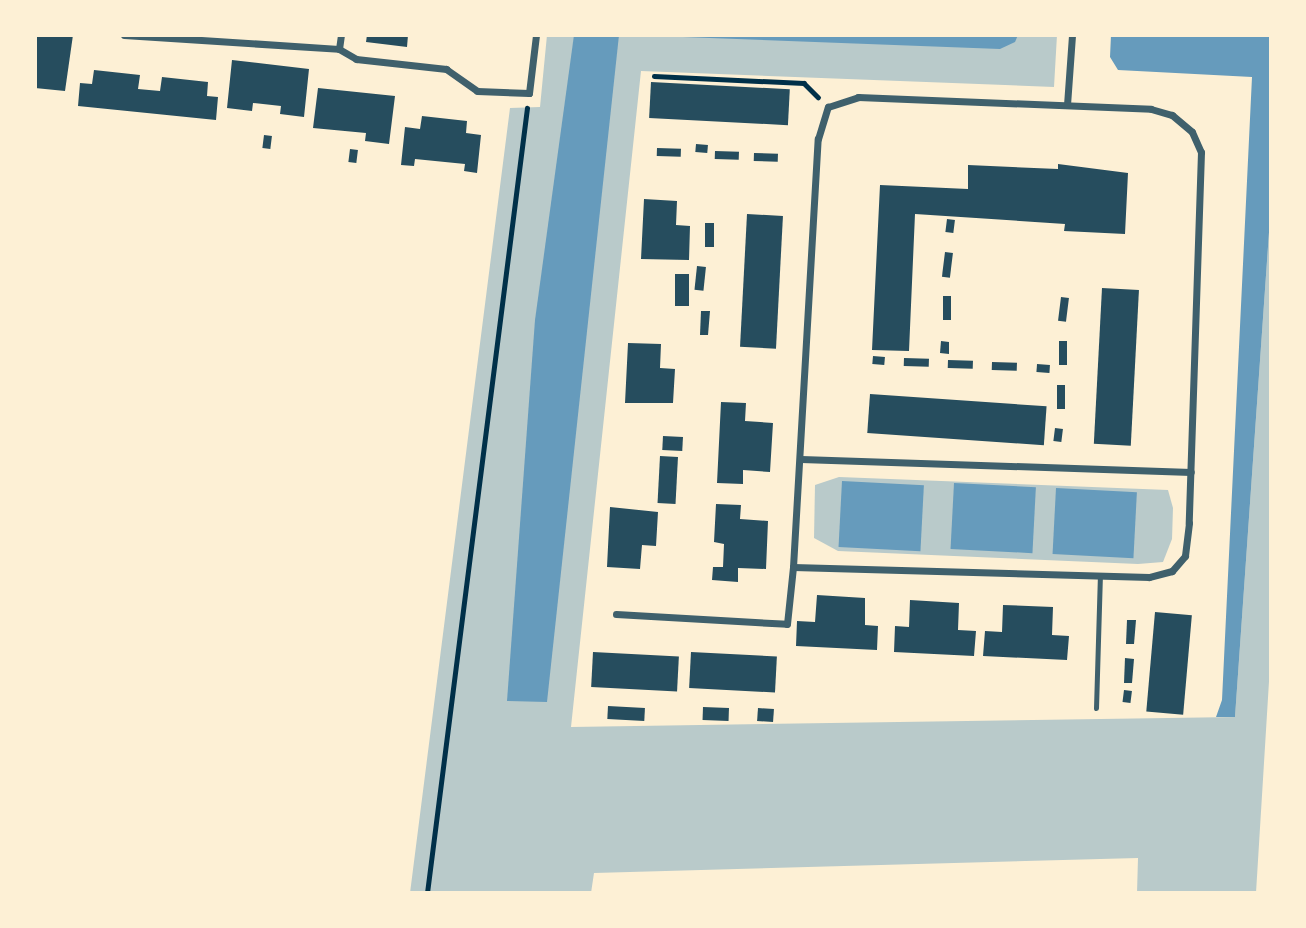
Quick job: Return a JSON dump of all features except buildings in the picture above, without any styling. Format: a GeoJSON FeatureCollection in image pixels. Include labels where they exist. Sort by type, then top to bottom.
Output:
{"type":"FeatureCollection","features":[{"type":"Feature","properties":{"kind":"street"},"geometry":{"type":"LineString","coordinates":[[124,35],[339,49],[356,59],[446,69],[477,90],[528,93],[536,35]]}},
{"type":"Feature","properties":{"kind":"street"},"geometry":{"type":"LineString","coordinates":[[339,49],[341,35]]}},
{"type":"Feature","properties":{"kind":"street"},"geometry":{"type":"LineString","coordinates":[[1067,105],[1072,35]]}},
{"type":"Feature","properties":{"kind":"street"},"geometry":{"type":"LineString","coordinates":[[616,614],[788,624],[801,459],[818,139],[828,107],[858,97],[1151,109],[1172,115],[1192,132],[1201,152],[1191,472],[1185,556],[1179,563],[1172,570],[1149,577],[793,566]]}},
{"type":"Feature","properties":{"kind":"street"},"geometry":{"type":"LineString","coordinates":[[801,459],[1191,472]]}},
{"type":"Feature","properties":{"kind":"lane"},"geometry":{"type":"LineString","coordinates":[[1096,708],[1100,576]]}},
{"type":"Feature","properties":{"kind":"path"},"geometry":{"type":"LineString","coordinates":[[654,76],[804,83],[828,107]]}},
{"type":"Feature","properties":{"kind":"path"},"geometry":{"type":"LineString","coordinates":[[427,893],[528,93]]}},
{"type":"Feature","properties":{"kind":"shaded area"},"geometry":{"type":"Polygon","coordinates":[[[547,35],[1057,35],[1054,87],[641,71],[571,727],[1235,717],[1271,204],[1271,649],[1256,893],[1137,893],[1138,858],[594,873],[591,893],[410,893],[510,108],[540,107],[547,35]]]}},
{"type":"Feature","properties":{"kind":"shaded area"},"geometry":{"type":"Polygon","coordinates":[[[839,477],[1168,490],[1173,508],[1172,539],[1163,562],[1138,564],[838,551],[814,538],[815,485],[839,477]]]}},
{"type":"Feature","properties":{"kind":"water"},"geometry":{"type":"Polygon","coordinates":[[[574,35],[619,35],[547,702],[507,701],[535,320],[574,35]]]}},
{"type":"Feature","properties":{"kind":"water"},"geometry":{"type":"Polygon","coordinates":[[[629,35],[1018,35],[1015,42],[1000,49],[629,35]]]}},
{"type":"Feature","properties":{"kind":"water"},"geometry":{"type":"Polygon","coordinates":[[[1111,35],[1271,35],[1271,204],[1235,717],[1216,717],[1222,700],[1252,77],[1118,70],[1110,57],[1111,35]]]}},
{"type":"Feature","properties":{"kind":"water"},"geometry":{"type":"Polygon","coordinates":[[[842,481],[924,485],[920,551],[839,547],[842,481]]]}},
{"type":"Feature","properties":{"kind":"water"},"geometry":{"type":"Polygon","coordinates":[[[954,483],[1036,487],[1032,553],[951,549],[954,483]]]}},
{"type":"Feature","properties":{"kind":"water"},"geometry":{"type":"Polygon","coordinates":[[[1056,488],[1137,492],[1133,558],[1053,554],[1056,488]]]}}]}
